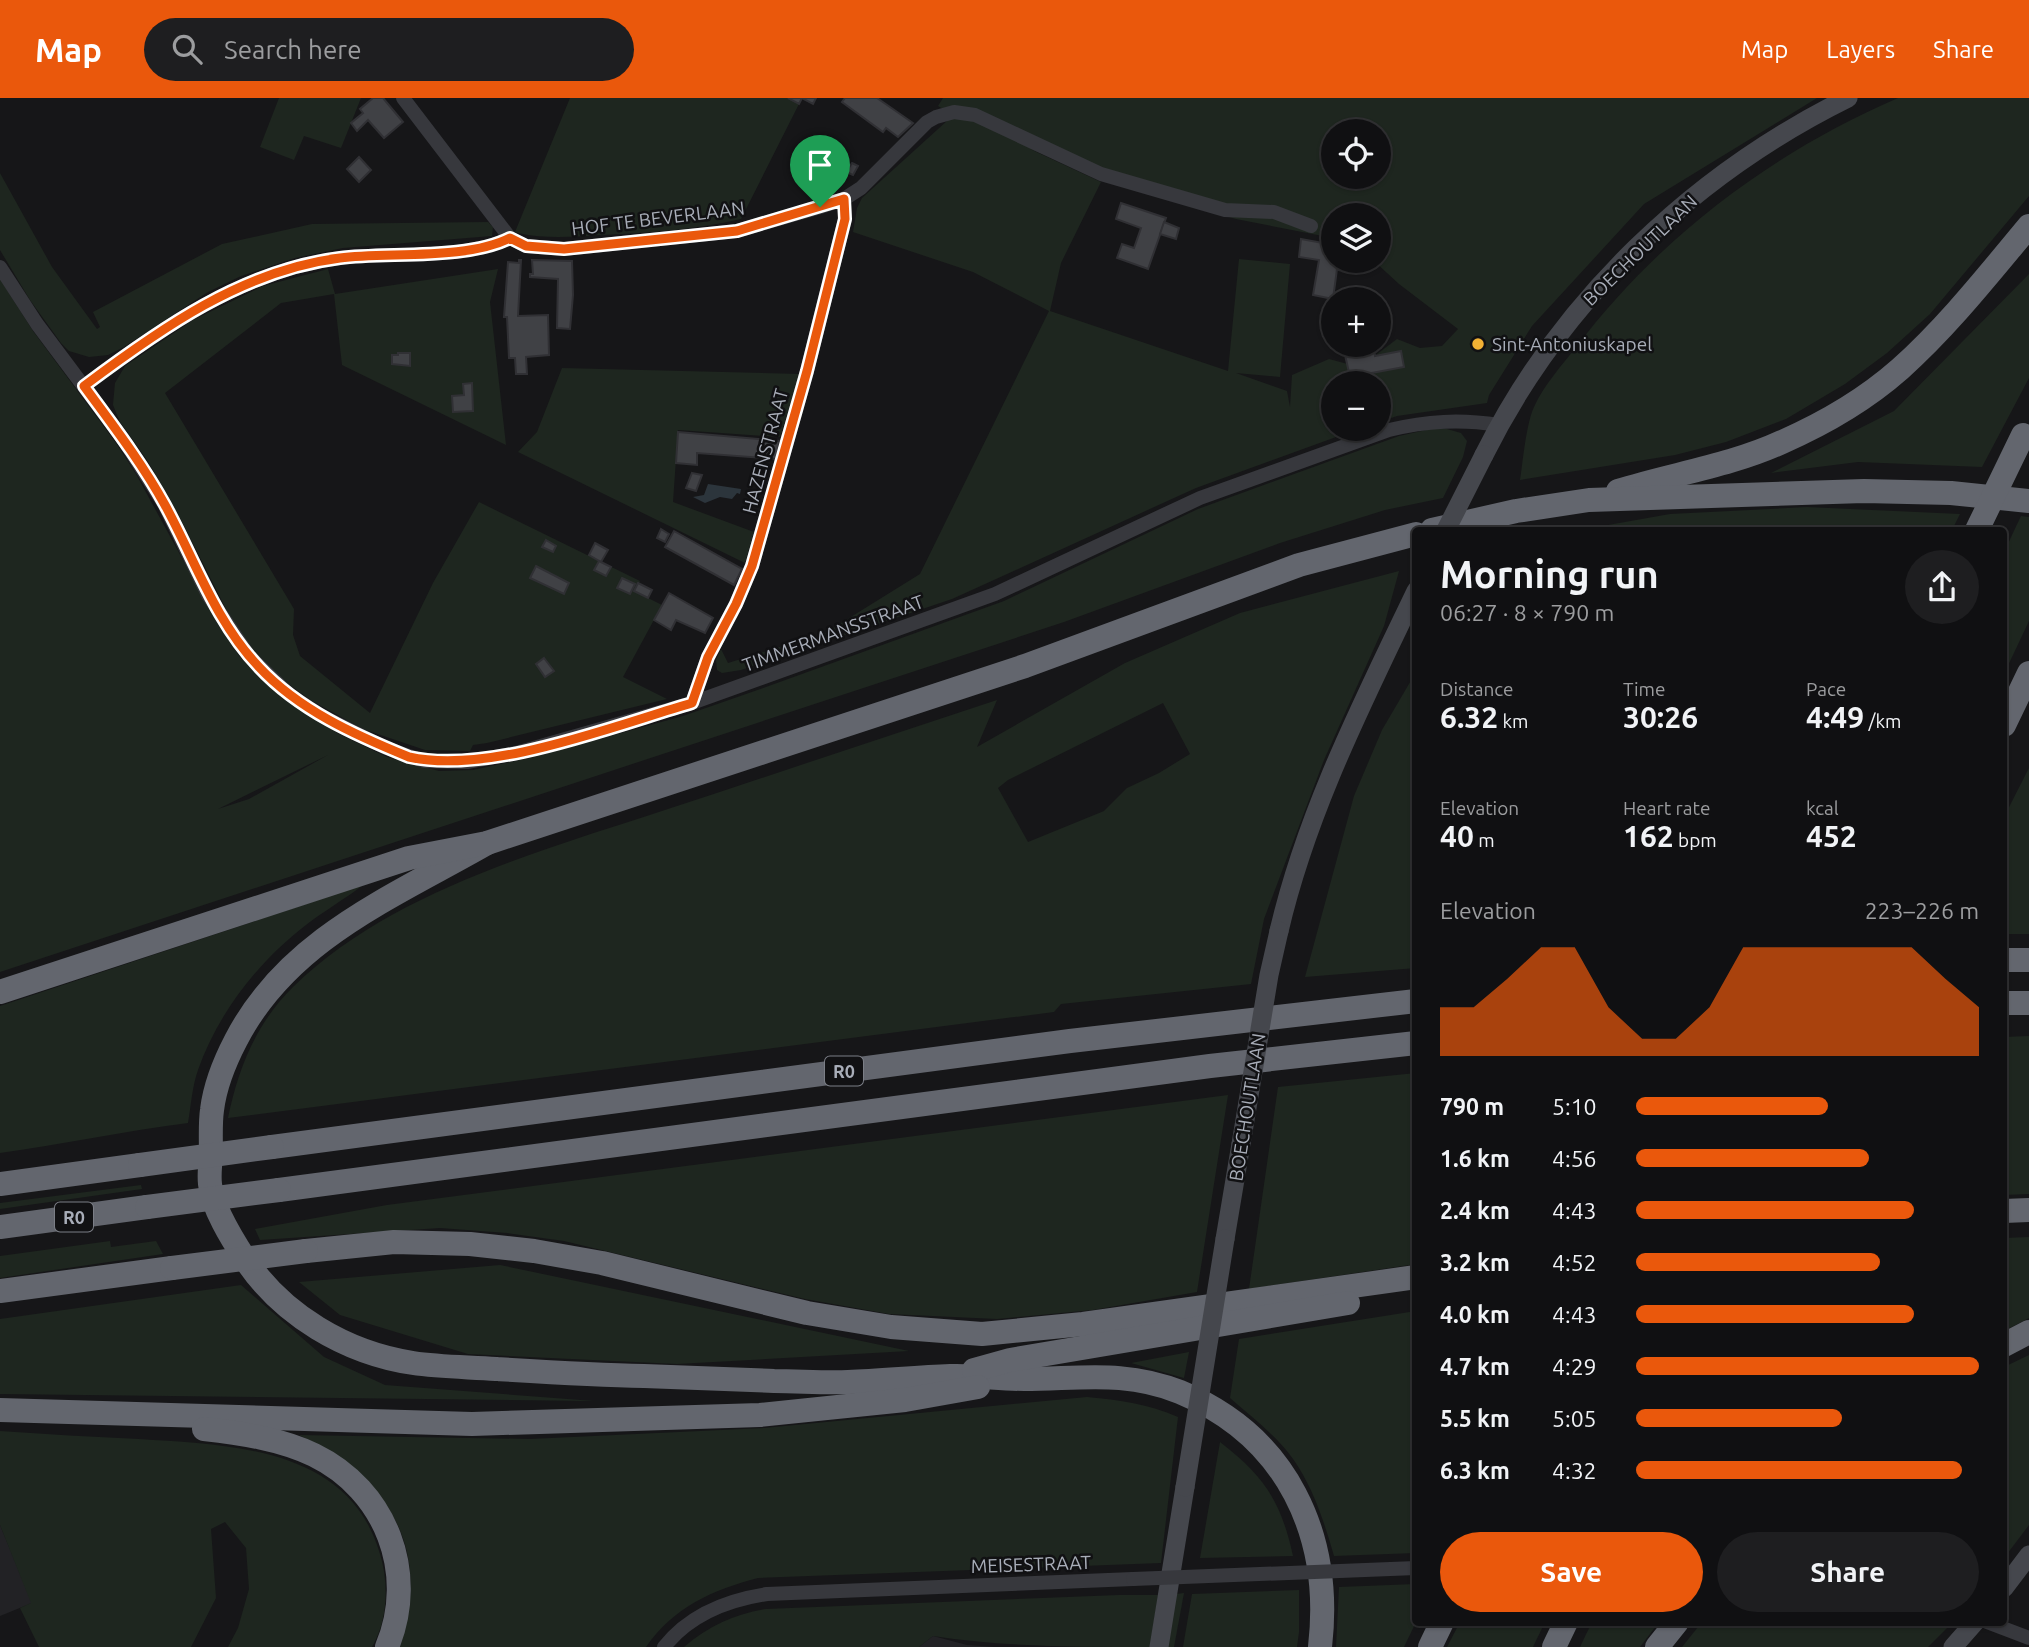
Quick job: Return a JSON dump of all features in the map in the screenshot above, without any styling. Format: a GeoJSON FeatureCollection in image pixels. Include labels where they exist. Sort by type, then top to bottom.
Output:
{"type":"FeatureCollection","features":[{"type":"Feature","properties":{"kind":"highway"},"geometry":{"type":"LineString","coordinates":[[1589,500],[1654,480],[1724,463],[1782,442],[1848,407],[1898,370],[1928,341],[1963,305],[2029,226]]}},
{"type":"Feature","properties":{"kind":"highway"},"geometry":{"type":"LineString","coordinates":[[1978,527],[2026,430]]}},
{"type":"Feature","properties":{"kind":"highway"},"geometry":{"type":"LineString","coordinates":[[1445,527],[1516,511],[1589,500],[1864,491],[1951,493],[2029,501]]}},
{"type":"Feature","properties":{"kind":"highway"},"geometry":{"type":"LineString","coordinates":[[0,992],[409,858],[487,843],[1025,666],[1300,565],[1412,535]]}},
{"type":"Feature","properties":{"kind":"highway"},"geometry":{"type":"LineString","coordinates":[[2007,719],[2029,673]]}},
{"type":"Feature","properties":{"kind":"highway"},"geometry":{"type":"LineString","coordinates":[[487,843],[334,931],[298,959],[267,991],[244,1024],[224,1062],[212,1110],[210,1189],[231,1237],[259,1281],[292,1311],[327,1335],[374,1353],[411,1363],[581,1374],[842,1383],[953,1376],[1026,1379],[1098,1376],[1147,1382],[1174,1390],[1203,1402],[1255,1439],[1297,1494],[1311,1527],[1323,1597],[1320,1647]]}},
{"type":"Feature","properties":{"kind":"highway"},"geometry":{"type":"LineString","coordinates":[[2007,960],[2029,960]]}},
{"type":"Feature","properties":{"kind":"highway","name":"R0"},"geometry":{"type":"LineString","coordinates":[[0,1184],[1056,1043],[1412,1001]]}},
{"type":"Feature","properties":{"kind":"highway"},"geometry":{"type":"LineString","coordinates":[[2007,1003],[2029,1003]]}},
{"type":"Feature","properties":{"kind":"highway","name":"R0"},"geometry":{"type":"LineString","coordinates":[[0,1227],[1210,1066],[1412,1043]]}},
{"type":"Feature","properties":{"kind":"highway"},"geometry":{"type":"LineString","coordinates":[[2007,1211],[2029,1210]]}},
{"type":"Feature","properties":{"kind":"highway"},"geometry":{"type":"LineString","coordinates":[[0,1291],[394,1242],[470,1244],[534,1251],[602,1263],[807,1313],[891,1327],[982,1334],[1083,1324],[1412,1278]]}},
{"type":"Feature","properties":{"kind":"highway"},"geometry":{"type":"LineString","coordinates":[[953,1376],[1010,1360],[1412,1291]]}},
{"type":"Feature","properties":{"kind":"highway"},"geometry":{"type":"LineString","coordinates":[[2007,1343],[2029,1332]]}},
{"type":"Feature","properties":{"kind":"highway"},"geometry":{"type":"LineString","coordinates":[[0,1410],[472,1424],[760,1415],[905,1400],[1026,1379]]}},
{"type":"Feature","properties":{"kind":"highway"},"geometry":{"type":"LineString","coordinates":[[47,1412],[265,1439],[314,1455],[335,1468],[371,1501],[384,1522],[396,1553],[399,1599],[394,1632],[387,1647]]}},
{"type":"Feature","properties":{"kind":"highway"},"geometry":{"type":"LineString","coordinates":[[1430,1647],[1440,1626]]}},
{"type":"Feature","properties":{"kind":"highway"},"geometry":{"type":"LineString","coordinates":[[1554,1647],[1564,1626]]}},
{"type":"Feature","properties":{"kind":"highway"},"geometry":{"type":"LineString","coordinates":[[1657,1647],[1674,1626]]}},
{"type":"Feature","properties":{"kind":"main road","name":"BOECHOUTLAAN"},"geometry":{"type":"LineString","coordinates":[[1448,527],[1499,425],[1522,387],[1563,328],[1609,275],[1674,213],[1741,160],[1848,98]]}},
{"type":"Feature","properties":{"kind":"main road","name":"BOECHOUTLAAN"},"geometry":{"type":"LineString","coordinates":[[1159,1647],[1269,975],[1279,931],[1307,835],[1342,746],[1412,599]]}},
{"type":"Feature","properties":{"kind":"main road"},"geometry":{"type":"LineString","coordinates":[[2007,1584],[2029,1555]]}},
{"type":"Feature","properties":{"kind":"main road"},"geometry":{"type":"LineString","coordinates":[[1953,1647],[1971,1626]]}},
{"type":"Feature","properties":{"kind":"street"},"geometry":{"type":"LineString","coordinates":[[84,386],[139,346],[210,301],[255,281],[303,265],[338,258],[439,253],[496,245],[510,238],[403,98]]}},
{"type":"Feature","properties":{"kind":"street","name":"HOF TE BEVERLAAN"},"geometry":{"type":"LineString","coordinates":[[510,238],[526,246],[564,249],[737,231],[844,199],[861,188],[927,122],[944,114],[961,112],[983,118],[1101,174],[1225,210],[1274,212],[1311,226]]}},
{"type":"Feature","properties":{"kind":"street","name":"HAZENSTRAAT"},"geometry":{"type":"LineString","coordinates":[[692,703],[708,657],[744,588],[763,532],[845,219],[844,199]]}},
{"type":"Feature","properties":{"kind":"street","name":"TIMMERMANSSTRAAT"},"geometry":{"type":"LineString","coordinates":[[0,267],[37,324],[123,439],[164,504],[208,595],[248,656],[290,695],[322,716],[358,735],[424,761],[467,762],[516,753],[692,703],[995,594],[1200,498],[1371,436],[1435,421],[1469,421],[1499,425]]}},
{"type":"Feature","properties":{"kind":"street","name":"MEISESTRAAT"},"geometry":{"type":"LineString","coordinates":[[664,1647],[685,1626],[707,1611],[736,1599],[767,1594],[1412,1568]]}},
{"type":"Feature","properties":{"kind":"street"},"geometry":{"type":"LineString","coordinates":[[1998,1626],[2029,1638]]}},
{"type":"Feature","properties":{"kind":"shaded area"},"geometry":{"type":"Polygon","coordinates":[[[279,98],[361,98],[341,148],[304,136],[294,160],[260,147],[279,98]]]}},
{"type":"Feature","properties":{"kind":"shaded area"},"geometry":{"type":"Polygon","coordinates":[[[570,98],[788,98],[799,104],[741,219],[689,228],[635,233],[559,237],[515,232],[570,98]]]}},
{"type":"Feature","properties":{"kind":"shaded area"},"geometry":{"type":"Polygon","coordinates":[[[943,98],[1817,98],[1644,204],[1532,326],[1489,395],[1487,403],[1391,418],[1391,371],[1321,371],[1321,441],[1325,441],[1196,488],[952,599],[741,670],[722,673],[717,670],[716,660],[721,649],[728,663],[825,633],[920,574],[1049,311],[973,272],[853,232],[857,208],[862,198],[948,120],[957,117],[938,106],[943,98]],[[1030,149],[1101,182],[1061,263],[1050,311],[1228,371],[1239,259],[1290,264],[1280,377],[1236,373],[1287,391],[1290,407],[1292,375],[1329,359],[1351,365],[1373,357],[1391,357],[1391,344],[1397,339],[1420,348],[1442,346],[1458,329],[1387,273],[1391,273],[1391,203],[1321,203],[1321,236],[1236,219],[1158,197],[1030,149]]]}},
{"type":"Feature","properties":{"kind":"shaded area"},"geometry":{"type":"Polygon","coordinates":[[[1898,98],[2029,98],[2029,196],[1930,314],[1887,353],[1845,384],[1786,419],[1726,442],[1675,455],[1520,480],[1529,423],[1538,399],[1610,306],[1645,269],[1721,201],[1763,172],[1806,144],[1898,98]]]}},
{"type":"Feature","properties":{"kind":"shaded area"},"geometry":{"type":"Polygon","coordinates":[[[0,173],[52,267],[97,329],[100,327],[93,312],[222,244],[312,224],[488,222],[493,227],[492,236],[343,248],[295,258],[241,276],[208,292],[124,347],[108,355],[89,357],[69,351],[61,343],[30,300],[0,250],[0,173]]]}},
{"type":"Feature","properties":{"kind":"shaded area"},"geometry":{"type":"Polygon","coordinates":[[[328,269],[335,294],[498,269],[490,302],[506,445],[342,365],[334,294],[281,303],[165,393],[294,609],[293,635],[300,656],[370,713],[433,583],[479,502],[640,581],[634,591],[662,605],[623,677],[667,699],[473,745],[470,751],[425,750],[363,729],[312,701],[280,678],[252,649],[228,613],[178,514],[147,460],[120,422],[113,405],[115,383],[125,366],[193,320],[263,286],[328,269]]]}},
{"type":"Feature","properties":{"kind":"shaded area"},"geometry":{"type":"Polygon","coordinates":[[[2029,274],[2029,378],[1982,467],[1858,462],[1771,473],[1894,411],[2029,274]]]}},
{"type":"Feature","properties":{"kind":"shaded area"},"geometry":{"type":"Polygon","coordinates":[[[0,279],[33,331],[136,474],[219,626],[240,657],[279,695],[339,734],[387,757],[439,771],[473,770],[534,757],[683,716],[1004,601],[1198,509],[1399,436],[1440,427],[1461,433],[1467,441],[1463,457],[1443,498],[1385,510],[1280,543],[1064,622],[0,972],[0,279]],[[328,755],[218,809],[249,799],[328,755]]]}},
{"type":"Feature","properties":{"kind":"shaded area"},"geometry":{"type":"Polygon","coordinates":[[[562,368],[800,374],[780,437],[678,430],[673,502],[754,532],[745,563],[518,452],[537,432],[562,368]]]}},
{"type":"Feature","properties":{"kind":"shaded area"},"geometry":{"type":"Polygon","coordinates":[[[708,484],[741,489],[740,494],[737,493],[732,499],[720,497],[705,503],[693,497],[704,495],[708,484]]]}},
{"type":"Feature","properties":{"kind":"shaded area"},"geometry":{"type":"Polygon","coordinates":[[[1807,507],[1960,514],[1954,527],[1597,527],[1670,514],[1807,507]]]}},
{"type":"Feature","properties":{"kind":"shaded area"},"geometry":{"type":"Polygon","coordinates":[[[2021,516],[2029,517],[2029,621],[2007,668],[2007,546],[2021,516]]]}},
{"type":"Feature","properties":{"kind":"shaded area"},"geometry":{"type":"Polygon","coordinates":[[[1399,571],[1384,626],[1324,760],[1264,919],[1251,984],[1061,1004],[1054,1012],[228,1118],[237,1082],[250,1048],[280,1001],[332,953],[376,924],[422,899],[471,877],[572,840],[997,700],[977,747],[1125,663],[1240,613],[1399,571]],[[1163,703],[1008,780],[998,788],[1028,842],[1104,811],[1127,788],[1190,754],[1163,703]]]}},
{"type":"Feature","properties":{"kind":"shaded area"},"geometry":{"type":"Polygon","coordinates":[[[1412,679],[1412,968],[1305,977],[1354,796],[1382,730],[1412,679]]]}},
{"type":"Feature","properties":{"kind":"shaded area"},"geometry":{"type":"Polygon","coordinates":[[[2029,768],[2029,934],[2007,934],[2007,811],[2029,768]]]}},
{"type":"Feature","properties":{"kind":"shaded area"},"geometry":{"type":"Polygon","coordinates":[[[363,885],[288,940],[256,972],[228,1009],[198,1070],[188,1123],[0,1153],[0,1006],[363,885]]]}},
{"type":"Feature","properties":{"kind":"shaded area"},"geometry":{"type":"Polygon","coordinates":[[[2029,1036],[2029,1194],[2007,1195],[2007,1037],[2029,1036]]]}},
{"type":"Feature","properties":{"kind":"shaded area"},"geometry":{"type":"Polygon","coordinates":[[[1412,1073],[1412,1265],[1249,1289],[1278,1087],[1412,1073]]]}},
{"type":"Feature","properties":{"kind":"shaded area"},"geometry":{"type":"Polygon","coordinates":[[[1228,1095],[1197,1292],[1093,1310],[997,1319],[889,1314],[805,1299],[564,1241],[507,1233],[440,1228],[260,1240],[255,1229],[387,1205],[1228,1095]]]}},
{"type":"Feature","properties":{"kind":"shaded area"},"geometry":{"type":"Polygon","coordinates":[[[141,1185],[142,1189],[0,1209],[0,1203],[141,1185]]]}},
{"type":"Feature","properties":{"kind":"shaded area"},"geometry":{"type":"Polygon","coordinates":[[[2029,1237],[2029,1318],[2007,1329],[2007,1238],[2029,1237]]]}},
{"type":"Feature","properties":{"kind":"shaded area"},"geometry":{"type":"Polygon","coordinates":[[[110,1241],[111,1247],[156,1241],[163,1254],[0,1278],[0,1256],[110,1241]]]}},
{"type":"Feature","properties":{"kind":"shaded area"},"geometry":{"type":"Polygon","coordinates":[[[500,1265],[909,1351],[677,1364],[468,1354],[340,1315],[299,1282],[500,1265]]]}},
{"type":"Feature","properties":{"kind":"shaded area"},"geometry":{"type":"Polygon","coordinates":[[[241,1285],[324,1357],[385,1385],[594,1401],[0,1394],[0,1319],[241,1285]]]}},
{"type":"Feature","properties":{"kind":"shaded area"},"geometry":{"type":"Polygon","coordinates":[[[1412,1312],[1412,1553],[1334,1556],[1315,1500],[1299,1468],[1276,1439],[1230,1398],[1239,1339],[1412,1312]]]}},
{"type":"Feature","properties":{"kind":"shaded area"},"geometry":{"type":"Polygon","coordinates":[[[1189,1352],[1184,1378],[1131,1363],[1189,1352]]]}},
{"type":"Feature","properties":{"kind":"shaded area"},"geometry":{"type":"Polygon","coordinates":[[[2029,1355],[2029,1525],[2007,1554],[2007,1366],[2029,1355]]]}},
{"type":"Feature","properties":{"kind":"shaded area"},"geometry":{"type":"Polygon","coordinates":[[[1087,1397],[1134,1403],[1178,1417],[1161,1563],[758,1578],[725,1588],[695,1602],[669,1621],[646,1647],[400,1647],[409,1610],[410,1577],[406,1547],[395,1520],[379,1495],[357,1473],[299,1435],[530,1439],[764,1428],[1087,1397]]]}},
{"type":"Feature","properties":{"kind":"shaded area"},"geometry":{"type":"Polygon","coordinates":[[[0,1431],[211,1444],[282,1459],[314,1472],[342,1492],[365,1519],[380,1554],[386,1589],[384,1613],[372,1647],[228,1647],[238,1628],[249,1589],[246,1548],[225,1522],[211,1529],[216,1598],[191,1647],[39,1647],[20,1608],[31,1603],[0,1525],[0,1431]]]}},
{"type":"Feature","properties":{"kind":"shaded area"},"geometry":{"type":"Polygon","coordinates":[[[1220,1442],[1248,1466],[1268,1491],[1283,1520],[1293,1556],[1200,1558],[1220,1442]]]}},
{"type":"Feature","properties":{"kind":"shaded area"},"geometry":{"type":"Polygon","coordinates":[[[0,1525],[32,1603],[0,1616],[0,1525]]]}},
{"type":"Feature","properties":{"kind":"shaded area"},"geometry":{"type":"Polygon","coordinates":[[[1412,1584],[1414,1626],[1404,1647],[1336,1647],[1339,1587],[1412,1584]]]}},
{"type":"Feature","properties":{"kind":"shaded area"},"geometry":{"type":"Polygon","coordinates":[[[1299,1590],[1297,1647],[1183,1647],[1192,1594],[1299,1590]]]}},
{"type":"Feature","properties":{"kind":"shaded area"},"geometry":{"type":"Polygon","coordinates":[[[1184,1593],[1174,1647],[1168,1647],[1176,1594],[1184,1593]]]}},
{"type":"Feature","properties":{"kind":"shaded area"},"geometry":{"type":"Polygon","coordinates":[[[1158,1595],[1150,1647],[1013,1644],[933,1636],[919,1647],[684,1647],[723,1622],[766,1609],[1158,1595]]]}},
{"type":"Feature","properties":{"kind":"shaded area"},"geometry":{"type":"Polygon","coordinates":[[[1458,1626],[1543,1626],[1533,1647],[1447,1647],[1458,1626]]]}},
{"type":"Feature","properties":{"kind":"shaded area"},"geometry":{"type":"Polygon","coordinates":[[[1590,1626],[1656,1626],[1640,1647],[1580,1647],[1590,1626]]]}},
{"type":"Feature","properties":{"kind":"shaded area"},"geometry":{"type":"Polygon","coordinates":[[[1699,1626],[1948,1627],[1928,1647],[1682,1647],[1699,1626]]]}},
{"type":"Feature","properties":{"kind":"shaded area"},"geometry":{"type":"Polygon","coordinates":[[[933,1636],[967,1645],[995,1647],[919,1647],[933,1636]]]}},
{"type":"Feature","properties":{"kind":"building"},"geometry":{"type":"Polygon","coordinates":[[[373,98],[383,98],[403,122],[384,138],[368,120],[357,131],[351,123],[363,113],[360,109],[373,98]]]}},
{"type":"Feature","properties":{"kind":"building"},"geometry":{"type":"Polygon","coordinates":[[[788,98],[802,98],[799,104],[788,98]]]}},
{"type":"Feature","properties":{"kind":"building"},"geometry":{"type":"Polygon","coordinates":[[[802,98],[816,98],[813,104],[802,98]]]}},
{"type":"Feature","properties":{"kind":"building"},"geometry":{"type":"Polygon","coordinates":[[[845,98],[877,98],[913,123],[898,137],[886,128],[883,132],[842,102],[845,98]]]}},
{"type":"Feature","properties":{"kind":"building"},"geometry":{"type":"Polygon","coordinates":[[[359,157],[371,170],[359,182],[347,169],[359,157]]]}},
{"type":"Feature","properties":{"kind":"building"},"geometry":{"type":"Polygon","coordinates":[[[852,163],[858,166],[853,175],[846,172],[852,163]]]}},
{"type":"Feature","properties":{"kind":"building"},"geometry":{"type":"Polygon","coordinates":[[[1121,203],[1166,218],[1148,269],[1117,258],[1122,244],[1134,248],[1141,228],[1116,219],[1121,203]]]}},
{"type":"Feature","properties":{"kind":"building"},"geometry":{"type":"Polygon","coordinates":[[[1164,222],[1179,228],[1176,239],[1160,234],[1164,222]]]}},
{"type":"Feature","properties":{"kind":"building"},"geometry":{"type":"Polygon","coordinates":[[[1301,239],[1321,243],[1321,273],[1336,273],[1335,287],[1321,287],[1321,297],[1313,295],[1319,260],[1299,257],[1301,239]]]}},
{"type":"Feature","properties":{"kind":"building"},"geometry":{"type":"Polygon","coordinates":[[[521,260],[518,316],[548,315],[549,355],[526,357],[527,374],[516,374],[515,358],[509,358],[507,317],[504,317],[508,262],[519,263],[521,260]]]}},
{"type":"Feature","properties":{"kind":"building"},"geometry":{"type":"Polygon","coordinates":[[[532,260],[572,261],[570,329],[557,328],[558,279],[530,277],[530,274],[533,274],[532,260]]]}},
{"type":"Feature","properties":{"kind":"building"},"geometry":{"type":"Polygon","coordinates":[[[1401,351],[1404,367],[1382,371],[1349,371],[1345,357],[1391,357],[1391,353],[1401,351]]]}},
{"type":"Feature","properties":{"kind":"building"},"geometry":{"type":"Polygon","coordinates":[[[410,353],[410,366],[392,364],[392,355],[410,353]]]}},
{"type":"Feature","properties":{"kind":"building"},"geometry":{"type":"Polygon","coordinates":[[[472,383],[473,411],[453,412],[452,396],[464,395],[463,384],[472,383]]]}},
{"type":"Feature","properties":{"kind":"building"},"geometry":{"type":"Polygon","coordinates":[[[678,432],[780,441],[776,459],[697,453],[697,465],[676,463],[678,432]]]}},
{"type":"Feature","properties":{"kind":"building"},"geometry":{"type":"Polygon","coordinates":[[[692,473],[702,475],[696,491],[686,488],[692,473]]]}},
{"type":"Feature","properties":{"kind":"building"},"geometry":{"type":"Polygon","coordinates":[[[661,529],[669,534],[665,542],[657,538],[661,529]]]}},
{"type":"Feature","properties":{"kind":"building"},"geometry":{"type":"Polygon","coordinates":[[[674,531],[742,569],[734,585],[665,547],[674,531]]]}},
{"type":"Feature","properties":{"kind":"building"},"geometry":{"type":"Polygon","coordinates":[[[546,540],[556,546],[553,552],[542,547],[546,540]]]}},
{"type":"Feature","properties":{"kind":"building"},"geometry":{"type":"Polygon","coordinates":[[[595,543],[608,550],[601,562],[589,555],[595,543]]]}},
{"type":"Feature","properties":{"kind":"building"},"geometry":{"type":"Polygon","coordinates":[[[599,561],[611,567],[606,576],[594,570],[599,561]]]}},
{"type":"Feature","properties":{"kind":"building"},"geometry":{"type":"Polygon","coordinates":[[[536,566],[569,583],[564,594],[530,578],[536,566]]]}},
{"type":"Feature","properties":{"kind":"building"},"geometry":{"type":"Polygon","coordinates":[[[622,578],[635,584],[630,594],[617,588],[622,578]]]}},
{"type":"Feature","properties":{"kind":"building"},"geometry":{"type":"Polygon","coordinates":[[[638,583],[652,590],[648,598],[634,591],[638,583]]]}},
{"type":"Feature","properties":{"kind":"building"},"geometry":{"type":"Polygon","coordinates":[[[669,593],[713,618],[705,633],[676,620],[671,630],[654,620],[669,593]]]}},
{"type":"Feature","properties":{"kind":"building"},"geometry":{"type":"Polygon","coordinates":[[[544,658],[554,671],[545,677],[536,664],[544,658]]]}},
{"type":"Feature","properties":{"kind":"place","name":"Sint-Antoniuskapel"},"geometry":{"type":"Point","coordinates":[1478,344]}},
{"type":"Feature","properties":{"kind":"route"},"geometry":{"type":"LineString","coordinates":[[844,199],[845,219],[807,371],[752,566],[736,604],[708,657],[692,703],[516,753],[467,762],[424,761],[409,757],[322,716],[272,680],[248,656],[230,630],[208,595],[164,504],[123,439],[84,386],[210,301],[255,281],[312,263],[375,255],[439,253],[496,245],[510,238],[526,246],[564,249],[737,231],[820,207],[844,199]]}}]}
